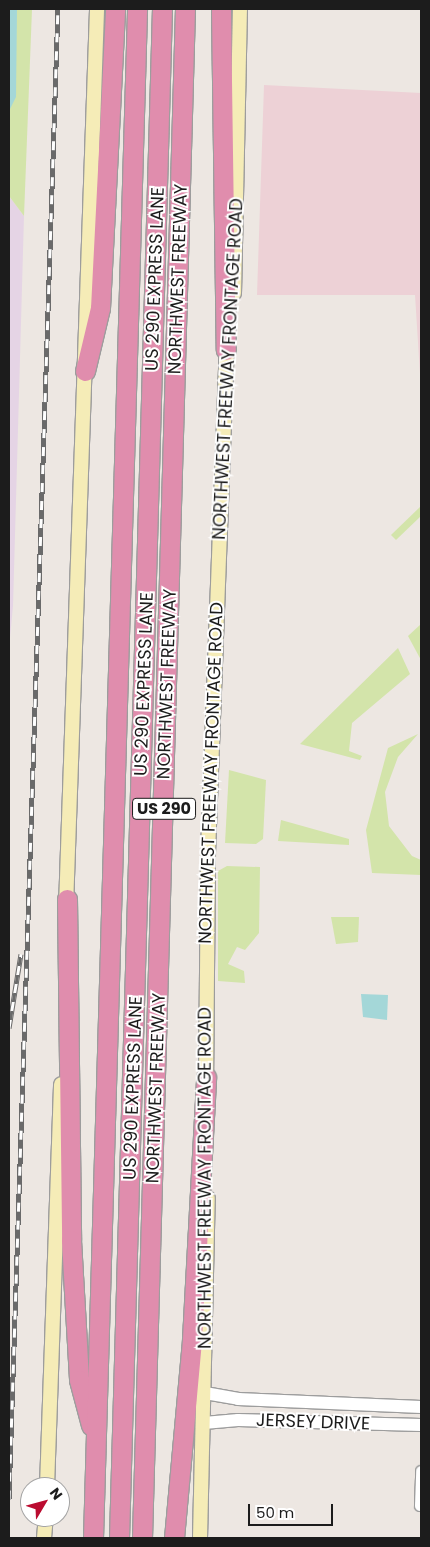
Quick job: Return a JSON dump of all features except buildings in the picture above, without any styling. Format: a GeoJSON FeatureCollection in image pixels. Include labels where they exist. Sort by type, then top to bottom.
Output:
{"type":"FeatureCollection","features":[{"type":"Feature","properties":{"kind":"highway"},"geometry":{"type":"LineString","coordinates":[[85,371],[100,308],[115,9]]}},
{"type":"Feature","properties":{"kind":"highway","name":"US 290"},"geometry":{"type":"LineString","coordinates":[[93,1538],[137,9]]}},
{"type":"Feature","properties":{"kind":"highway","name":"US 290 EXPRESS LANE"},"geometry":{"type":"LineString","coordinates":[[119,1538],[162,9]]}},
{"type":"Feature","properties":{"kind":"highway","name":"NORTHWEST FREEWAY"},"geometry":{"type":"LineString","coordinates":[[142,1538],[186,9]]}},
{"type":"Feature","properties":{"kind":"highway"},"geometry":{"type":"LineString","coordinates":[[221,9],[226,350]]}},
{"type":"Feature","properties":{"kind":"highway"},"geometry":{"type":"LineString","coordinates":[[66,899],[71,1220],[79,1380],[96,1443]]}},
{"type":"Feature","properties":{"kind":"highway"},"geometry":{"type":"LineString","coordinates":[[174,1538],[191,1358],[206,1077]]}},
{"type":"Feature","properties":{"kind":"main road"},"geometry":{"type":"LineString","coordinates":[[47,1477],[97,9]]}},
{"type":"Feature","properties":{"kind":"main road","name":"NORTHWEST FREEWAY FRONTAGE ROAD"},"geometry":{"type":"LineString","coordinates":[[200,1538],[208,1298],[206,1077],[208,853],[226,350],[234,297],[240,9]]}},
{"type":"Feature","properties":{"kind":"street","name":"JERSEY DRIVE"},"geometry":{"type":"LineString","coordinates":[[205,1393],[238,1399],[421,1407]]}},
{"type":"Feature","properties":{"kind":"street","name":"JERSEY DRIVE"},"geometry":{"type":"LineString","coordinates":[[204,1423],[238,1420],[421,1425]]}},
{"type":"Feature","properties":{"kind":"street"},"geometry":{"type":"LineString","coordinates":[[420,1506],[421,1471]]}},
{"type":"Feature","properties":{"kind":"shaded area"},"geometry":{"type":"Polygon","coordinates":[[[264,85],[421,93],[421,390],[415,295],[257,295],[264,85]]]}},
{"type":"Feature","properties":{"kind":"shaded area"},"geometry":{"type":"Polygon","coordinates":[[[9,196],[24,216],[13,606],[9,648],[9,196]]]}},
{"type":"Feature","properties":{"kind":"green space"},"geometry":{"type":"Polygon","coordinates":[[[9,9],[32,9],[24,216],[9,196],[9,9]]]}},
{"type":"Feature","properties":{"kind":"green space"},"geometry":{"type":"Polygon","coordinates":[[[421,506],[421,516],[396,540],[391,535],[421,506]]]}},
{"type":"Feature","properties":{"kind":"green space"},"geometry":{"type":"Polygon","coordinates":[[[421,624],[421,660],[408,636],[421,624]]]}},
{"type":"Feature","properties":{"kind":"green space"},"geometry":{"type":"Polygon","coordinates":[[[398,648],[410,674],[352,723],[349,751],[362,756],[360,760],[300,744],[398,648]]]}},
{"type":"Feature","properties":{"kind":"green space"},"geometry":{"type":"Polygon","coordinates":[[[418,734],[398,757],[385,792],[389,826],[412,856],[421,860],[421,875],[372,873],[366,830],[388,748],[418,734]]]}},
{"type":"Feature","properties":{"kind":"green space"},"geometry":{"type":"Polygon","coordinates":[[[229,770],[266,780],[263,839],[256,844],[225,843],[229,770]]]}},
{"type":"Feature","properties":{"kind":"green space"},"geometry":{"type":"Polygon","coordinates":[[[281,820],[349,839],[349,845],[278,841],[281,820]]]}},
{"type":"Feature","properties":{"kind":"green space"},"geometry":{"type":"Polygon","coordinates":[[[227,866],[260,867],[259,933],[245,950],[237,947],[228,964],[244,971],[245,983],[218,981],[218,871],[227,866]]]}},
{"type":"Feature","properties":{"kind":"green space"},"geometry":{"type":"Polygon","coordinates":[[[331,917],[359,917],[358,942],[336,944],[331,917]]]}},
{"type":"Feature","properties":{"kind":"water"},"geometry":{"type":"Polygon","coordinates":[[[9,9],[17,9],[16,97],[9,111],[9,9]]]}},
{"type":"Feature","properties":{"kind":"water"},"geometry":{"type":"Polygon","coordinates":[[[361,994],[388,995],[387,1020],[363,1017],[361,994]]]}},
{"type":"Feature","properties":{"kind":"railway"},"geometry":{"type":"LineString","coordinates":[[9,1499],[58,9]]}},
{"type":"Feature","properties":{"kind":"railway"},"geometry":{"type":"LineString","coordinates":[[9,1028],[21,954]]}}]}
